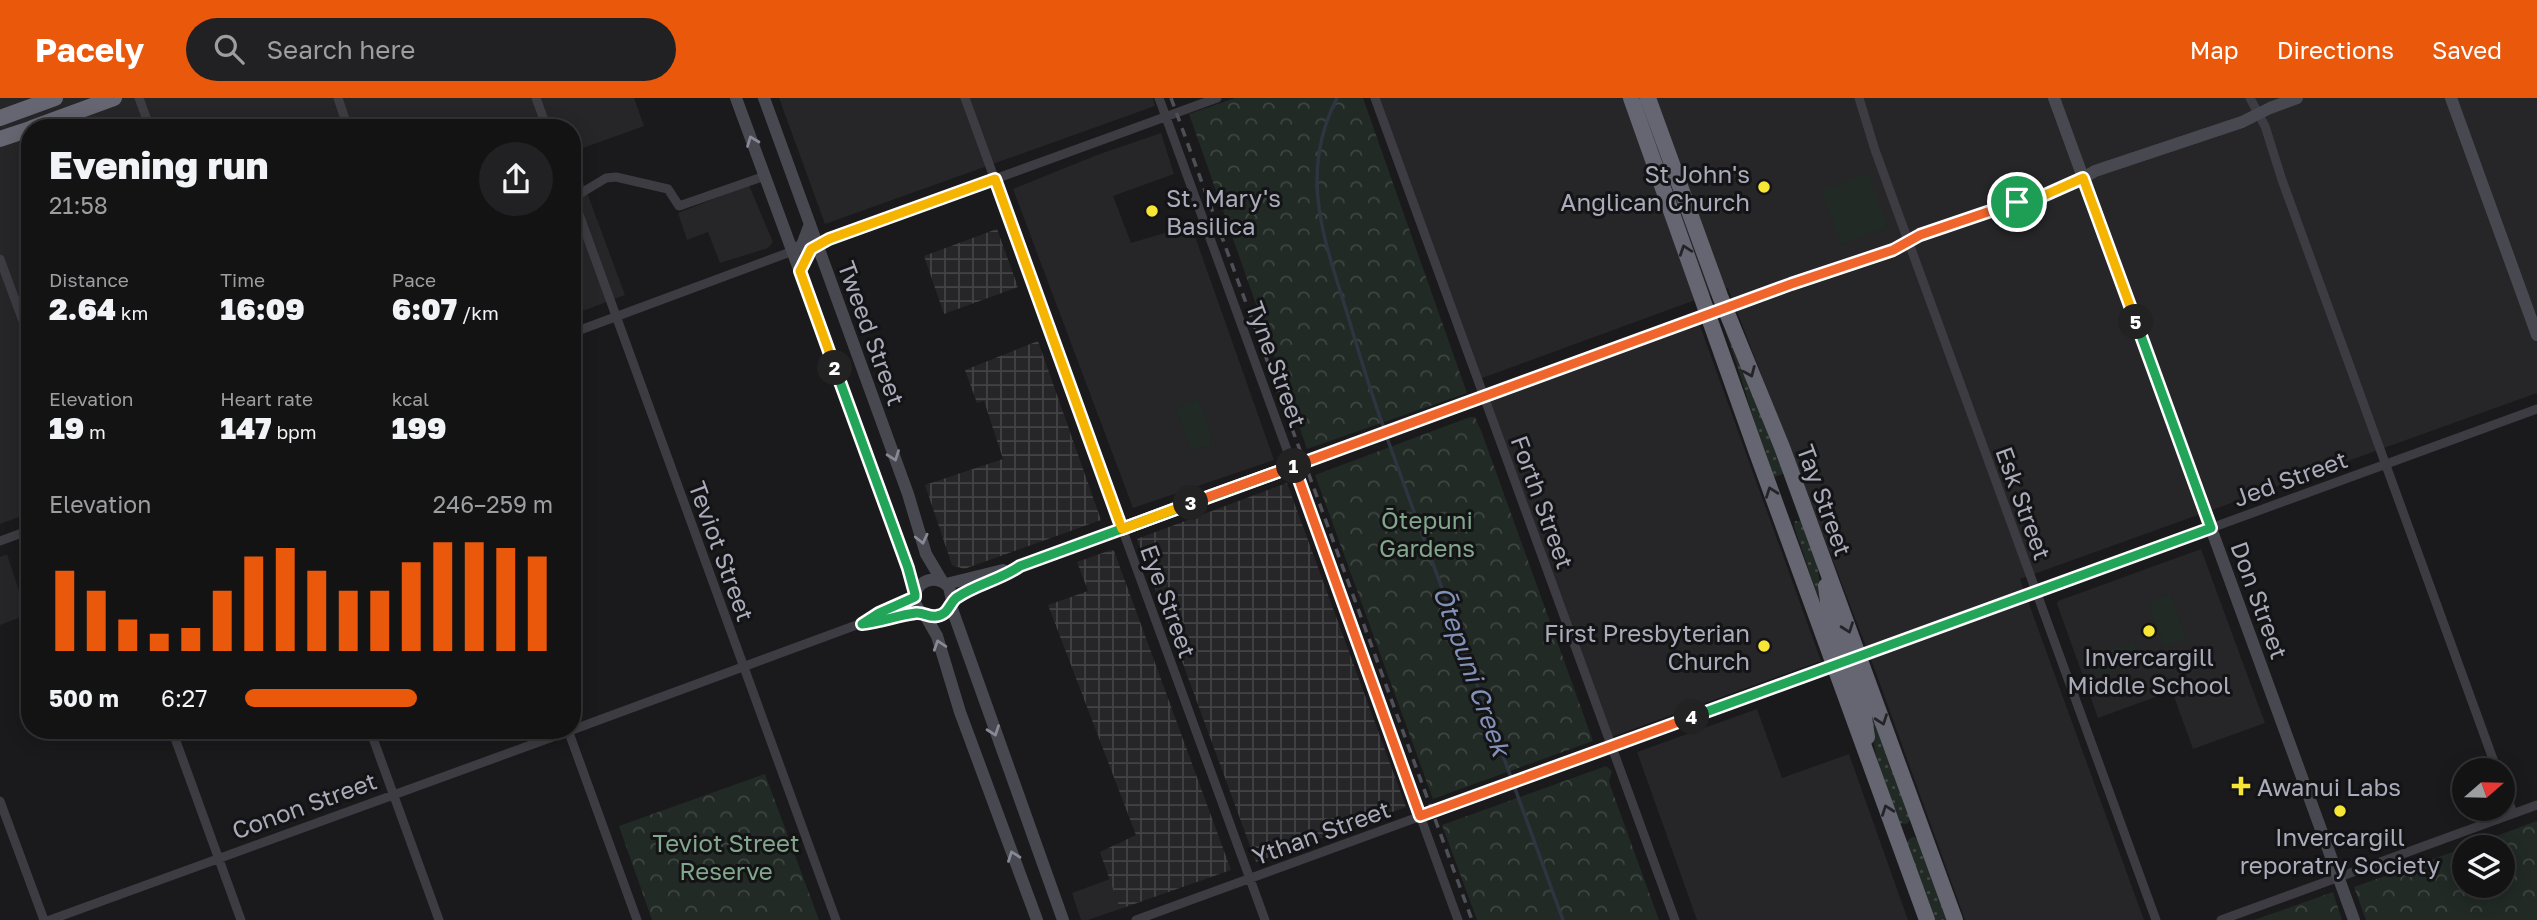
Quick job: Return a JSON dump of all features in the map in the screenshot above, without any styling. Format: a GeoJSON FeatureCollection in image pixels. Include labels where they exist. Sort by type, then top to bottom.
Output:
{"type":"FeatureCollection","features":[{"type":"Feature","properties":{"kind":"highway"},"geometry":{"type":"LineString","coordinates":[[0,118],[55,98]]}},
{"type":"Feature","properties":{"kind":"highway"},"geometry":{"type":"LineString","coordinates":[[56,119],[114,98]]}},
{"type":"Feature","properties":{"kind":"highway","name":"Tay Street"},"geometry":{"type":"LineString","coordinates":[[1631,98],[1786,532],[1921,827],[1955,920]]}},
{"type":"Feature","properties":{"kind":"highway","name":"Tay Street"},"geometry":{"type":"LineString","coordinates":[[1648,98],[1725,308],[1782,447],[1821,553],[1832,624],[1846,661],[1875,777],[1927,920]]}},
{"type":"Feature","properties":{"kind":"highway"},"geometry":{"type":"LineString","coordinates":[[0,139],[21,132]]}},
{"type":"Feature","properties":{"kind":"highway"},"geometry":{"type":"LineString","coordinates":[[1786,532],[1796,516],[1804,515],[1808,519]]}},
{"type":"Feature","properties":{"kind":"highway"},"geometry":{"type":"LineString","coordinates":[[1896,835],[1921,827]]}},
{"type":"Feature","properties":{"kind":"street"},"geometry":{"type":"LineString","coordinates":[[139,98],[147,119]]}},
{"type":"Feature","properties":{"kind":"street"},"geometry":{"type":"LineString","coordinates":[[338,98],[345,119]]}},
{"type":"Feature","properties":{"kind":"street"},"geometry":{"type":"LineString","coordinates":[[536,98],[544,119]]}},
{"type":"Feature","properties":{"kind":"street","name":"Tweed Street"},"geometry":{"type":"LineString","coordinates":[[736,98],[857,426],[908,568],[915,596]]}},
{"type":"Feature","properties":{"kind":"street","name":"Tweed Street"},"geometry":{"type":"LineString","coordinates":[[764,98],[918,522],[926,554],[944,582]]}},
{"type":"Feature","properties":{"kind":"street","name":"Eye Street"},"geometry":{"type":"LineString","coordinates":[[965,98],[1265,920]]}},
{"type":"Feature","properties":{"kind":"street","name":"Tyne Street"},"geometry":{"type":"LineString","coordinates":[[1159,98],[1458,920]]}},
{"type":"Feature","properties":{"kind":"street"},"geometry":{"type":"LineString","coordinates":[[1186,98],[1189,108]]}},
{"type":"Feature","properties":{"kind":"street"},"geometry":{"type":"LineString","coordinates":[[800,271],[807,254],[817,244],[1217,98]]}},
{"type":"Feature","properties":{"kind":"street","name":"Forth Street"},"geometry":{"type":"LineString","coordinates":[[1375,98],[1675,920]]}},
{"type":"Feature","properties":{"kind":"street","name":"Esk Street"},"geometry":{"type":"LineString","coordinates":[[1859,98],[1908,242],[2155,920]]}},
{"type":"Feature","properties":{"kind":"street","name":"Don Street"},"geometry":{"type":"LineString","coordinates":[[2054,98],[2354,920]]}},
{"type":"Feature","properties":{"kind":"street"},"geometry":{"type":"LineString","coordinates":[[2250,98],[2259,114],[2493,758]]}},
{"type":"Feature","properties":{"kind":"street"},"geometry":{"type":"LineString","coordinates":[[1063,920],[952,603],[951,592],[944,582],[1020,566],[1708,314],[1893,250],[1920,235],[2045,195],[2097,170],[2220,130],[2297,98]]}},
{"type":"Feature","properties":{"kind":"street"},"geometry":{"type":"LineString","coordinates":[[2451,98],[2537,335]]}},
{"type":"Feature","properties":{"kind":"street"},"geometry":{"type":"LineString","coordinates":[[581,192],[606,178],[616,177],[668,189],[679,206],[765,176]]}},
{"type":"Feature","properties":{"kind":"street","name":"Teviot Street"},"geometry":{"type":"LineString","coordinates":[[581,219],[836,920]]}},
{"type":"Feature","properties":{"kind":"street"},"geometry":{"type":"LineString","coordinates":[[581,330],[793,251],[802,245],[810,224]]}},
{"type":"Feature","properties":{"kind":"street"},"geometry":{"type":"LineString","coordinates":[[0,259],[21,316]]}},
{"type":"Feature","properties":{"kind":"street","name":"Jed Street"},"geometry":{"type":"LineString","coordinates":[[1846,661],[2537,408]]}},
{"type":"Feature","properties":{"kind":"street"},"geometry":{"type":"LineString","coordinates":[[857,426],[880,418]]}},
{"type":"Feature","properties":{"kind":"street"},"geometry":{"type":"LineString","coordinates":[[0,541],[21,533]]}},
{"type":"Feature","properties":{"kind":"street"},"geometry":{"type":"LineString","coordinates":[[862,624],[923,613],[940,616],[952,603],[974,588],[1003,578],[1020,566]]}},
{"type":"Feature","properties":{"kind":"street","name":"Conon Street"},"geometry":{"type":"LineString","coordinates":[[581,726],[862,624],[915,596],[920,584],[925,581],[944,582]]}},
{"type":"Feature","properties":{"kind":"street"},"geometry":{"type":"LineString","coordinates":[[915,596],[937,636],[960,712],[1037,920]]}},
{"type":"Feature","properties":{"kind":"street","name":"Ythan Street"},"geometry":{"type":"LineString","coordinates":[[1136,920],[1846,661]]}},
{"type":"Feature","properties":{"kind":"street"},"geometry":{"type":"LineString","coordinates":[[175,739],[241,920]]}},
{"type":"Feature","properties":{"kind":"street"},"geometry":{"type":"LineString","coordinates":[[373,739],[439,920]]}},
{"type":"Feature","properties":{"kind":"street","name":"Conon Street"},"geometry":{"type":"LineString","coordinates":[[50,920],[546,739]]}},
{"type":"Feature","properties":{"kind":"street"},"geometry":{"type":"LineString","coordinates":[[573,739],[637,920]]}},
{"type":"Feature","properties":{"kind":"street"},"geometry":{"type":"LineString","coordinates":[[0,801],[44,920]]}},
{"type":"Feature","properties":{"kind":"street"},"geometry":{"type":"LineString","coordinates":[[2515,813],[2537,805]]}},
{"type":"Feature","properties":{"kind":"street"},"geometry":{"type":"LineString","coordinates":[[2221,920],[2494,821]]}},
{"type":"Feature","properties":{"kind":"shaded area"},"geometry":{"type":"Polygon","coordinates":[[[0,98],[634,98],[644,126],[581,149],[581,119],[21,119],[21,516],[0,524],[0,98]]]}},
{"type":"Feature","properties":{"kind":"shaded area"},"geometry":{"type":"Polygon","coordinates":[[[779,98],[1153,98],[1155,106],[825,224],[779,98]]]}},
{"type":"Feature","properties":{"kind":"shaded area"},"geometry":{"type":"Polygon","coordinates":[[[1370,98],[2537,98],[2537,393],[2020,579],[2144,920],[1965,920],[1875,670],[1728,288],[1474,381],[1370,98]]]}},
{"type":"Feature","properties":{"kind":"shaded area"},"geometry":{"type":"Polygon","coordinates":[[[1161,133],[1174,174],[1113,196],[1131,243],[1191,225],[1274,460],[1133,508],[1013,189],[1161,133]]]}},
{"type":"Feature","properties":{"kind":"shaded area"},"geometry":{"type":"Polygon","coordinates":[[[581,176],[625,295],[581,312],[581,176]]]}},
{"type":"Feature","properties":{"kind":"shaded area"},"geometry":{"type":"Polygon","coordinates":[[[749,185],[773,242],[768,248],[720,263],[708,232],[687,240],[678,213],[749,185]]]}},
{"type":"Feature","properties":{"kind":"shaded area"},"geometry":{"type":"Polygon","coordinates":[[[997,229],[1018,287],[944,314],[924,256],[997,229]]]}},
{"type":"Feature","properties":{"kind":"shaded area"},"geometry":{"type":"Polygon","coordinates":[[[1699,323],[1821,661],[1611,737],[1488,400],[1699,323]]]}},
{"type":"Feature","properties":{"kind":"shaded area"},"geometry":{"type":"Polygon","coordinates":[[[1038,341],[1101,520],[964,569],[952,565],[925,485],[1003,459],[984,401],[977,403],[965,370],[1038,341]]]}},
{"type":"Feature","properties":{"kind":"shaded area"},"geometry":{"type":"Polygon","coordinates":[[[1287,483],[1406,807],[1256,862],[1137,539],[1287,483]]]}},
{"type":"Feature","properties":{"kind":"shaded area","name":"Invercargill Middle School"},"geometry":{"type":"Polygon","coordinates":[[[2201,549],[2265,723],[2193,749],[2172,691],[2098,718],[2057,604],[2058,601],[2201,549]]]}},
{"type":"Feature","properties":{"kind":"shaded area"},"geometry":{"type":"Polygon","coordinates":[[[1114,551],[1231,870],[1120,909],[1100,852],[1136,835],[1048,605],[1088,591],[1077,562],[1114,551]]]}},
{"type":"Feature","properties":{"kind":"shaded area"},"geometry":{"type":"Polygon","coordinates":[[[7,554],[21,597],[21,617],[0,625],[0,557],[7,554]]]}},
{"type":"Feature","properties":{"kind":"shaded area"},"geometry":{"type":"Polygon","coordinates":[[[1757,709],[1782,778],[1849,754],[1908,920],[1697,920],[1637,752],[1757,709]]]}},
{"type":"Feature","properties":{"kind":"shaded area"},"geometry":{"type":"Polygon","coordinates":[[[1110,879],[1120,909],[1081,920],[1072,893],[1110,879]]]}},
{"type":"Feature","properties":{"kind":"green space"},"geometry":{"type":"Polygon","coordinates":[[[1235,98],[1363,98],[1467,393],[1307,449],[1189,114],[1235,98]]]}},
{"type":"Feature","properties":{"kind":"green space"},"geometry":{"type":"Polygon","coordinates":[[[1868,173],[1888,227],[1841,244],[1821,190],[1868,173]]]}},
{"type":"Feature","properties":{"kind":"green space"},"geometry":{"type":"Polygon","coordinates":[[[1727,329],[1785,473],[1772,478],[1726,333],[1727,329]]]}},
{"type":"Feature","properties":{"kind":"green space"},"geometry":{"type":"Polygon","coordinates":[[[1198,399],[1213,444],[1191,451],[1176,407],[1198,399]]]}},
{"type":"Feature","properties":{"kind":"green space","name":"Ōtepuni Gardens"},"geometry":{"type":"Polygon","coordinates":[[[1475,417],[1482,433],[1593,741],[1433,799],[1315,475],[1475,417]]]}},
{"type":"Feature","properties":{"kind":"green space"},"geometry":{"type":"Polygon","coordinates":[[[1795,521],[1802,521],[1815,554],[1827,624],[1794,526],[1795,521]]]}},
{"type":"Feature","properties":{"kind":"green space"},"geometry":{"type":"Polygon","coordinates":[[[2170,594],[2186,639],[2164,647],[2148,602],[2170,594]]]}},
{"type":"Feature","properties":{"kind":"green space"},"geometry":{"type":"Polygon","coordinates":[[[2134,642],[2141,661],[2101,676],[2094,656],[2134,642]]]}},
{"type":"Feature","properties":{"kind":"green space"},"geometry":{"type":"Polygon","coordinates":[[[1865,697],[1911,819],[1907,824],[1899,823],[1879,770],[1865,697]]]}},
{"type":"Feature","properties":{"kind":"green space"},"geometry":{"type":"Polygon","coordinates":[[[1606,766],[1612,771],[1609,782],[1659,920],[1477,920],[1442,825],[1606,766]]]}},
{"type":"Feature","properties":{"kind":"green space","name":"Teviot Street Reserve"},"geometry":{"type":"Polygon","coordinates":[[[765,774],[819,920],[652,920],[619,826],[765,774]]]}},
{"type":"Feature","properties":{"kind":"green space"},"geometry":{"type":"Polygon","coordinates":[[[2537,821],[2537,920],[2366,920],[2354,887],[2452,852],[2452,898],[2515,898],[2515,835],[2499,835],[2537,821]]]}},
{"type":"Feature","properties":{"kind":"green space"},"geometry":{"type":"Polygon","coordinates":[[[1912,837],[1918,839],[1949,920],[1933,920],[1907,841],[1912,837]]]}},
{"type":"Feature","properties":{"kind":"green space"},"geometry":{"type":"Polygon","coordinates":[[[2333,892],[2342,920],[2254,920],[2333,892]]]}},
{"type":"Feature","properties":{"kind":"waterway","name":"Ōtepuni Creek"},"geometry":{"type":"LineString","coordinates":[[1337,98],[1325,126],[1319,153],[1319,207],[1331,260],[1384,428]]}},
{"type":"Feature","properties":{"kind":"waterway","name":"Ōtepuni Creek"},"geometry":{"type":"LineString","coordinates":[[1386,435],[1563,920]]}},
{"type":"Feature","properties":{"kind":"railway"},"geometry":{"type":"LineString","coordinates":[[1171,98],[1472,920]]}},
{"type":"Feature","properties":{"kind":"place","name":"St John's Anglican Church"},"geometry":{"type":"Point","coordinates":[1764,187]}},
{"type":"Feature","properties":{"kind":"place","name":"St. Mary's Basilica"},"geometry":{"type":"Point","coordinates":[1152,211]}},
{"type":"Feature","properties":{"kind":"place","name":"Invercargill Middle School"},"geometry":{"type":"Point","coordinates":[2149,631]}},
{"type":"Feature","properties":{"kind":"place","name":"First Presbyterian Church"},"geometry":{"type":"Point","coordinates":[1764,646]}},
{"type":"Feature","properties":{"kind":"place","name":"Awanui Labs"},"geometry":{"type":"Point","coordinates":[2241,786]}},
{"type":"Feature","properties":{"kind":"place","name":"Invercargill reporatry Society"},"geometry":{"type":"Point","coordinates":[2340,811]}},
{"type":"Feature","properties":{"kind":"route"},"geometry":{"type":"LineString","coordinates":[[2017,202],[1920,235],[1869,259],[1791,284],[1210,496],[1122,529],[1020,566],[1003,578],[966,592],[952,601],[948,610],[940,616],[921,612],[862,624],[915,597],[915,594],[908,568],[800,271],[807,254],[817,244],[995,179],[1122,529],[1294,466],[1420,816],[2211,528],[2083,178],[2045,195],[2017,202]]}}]}
